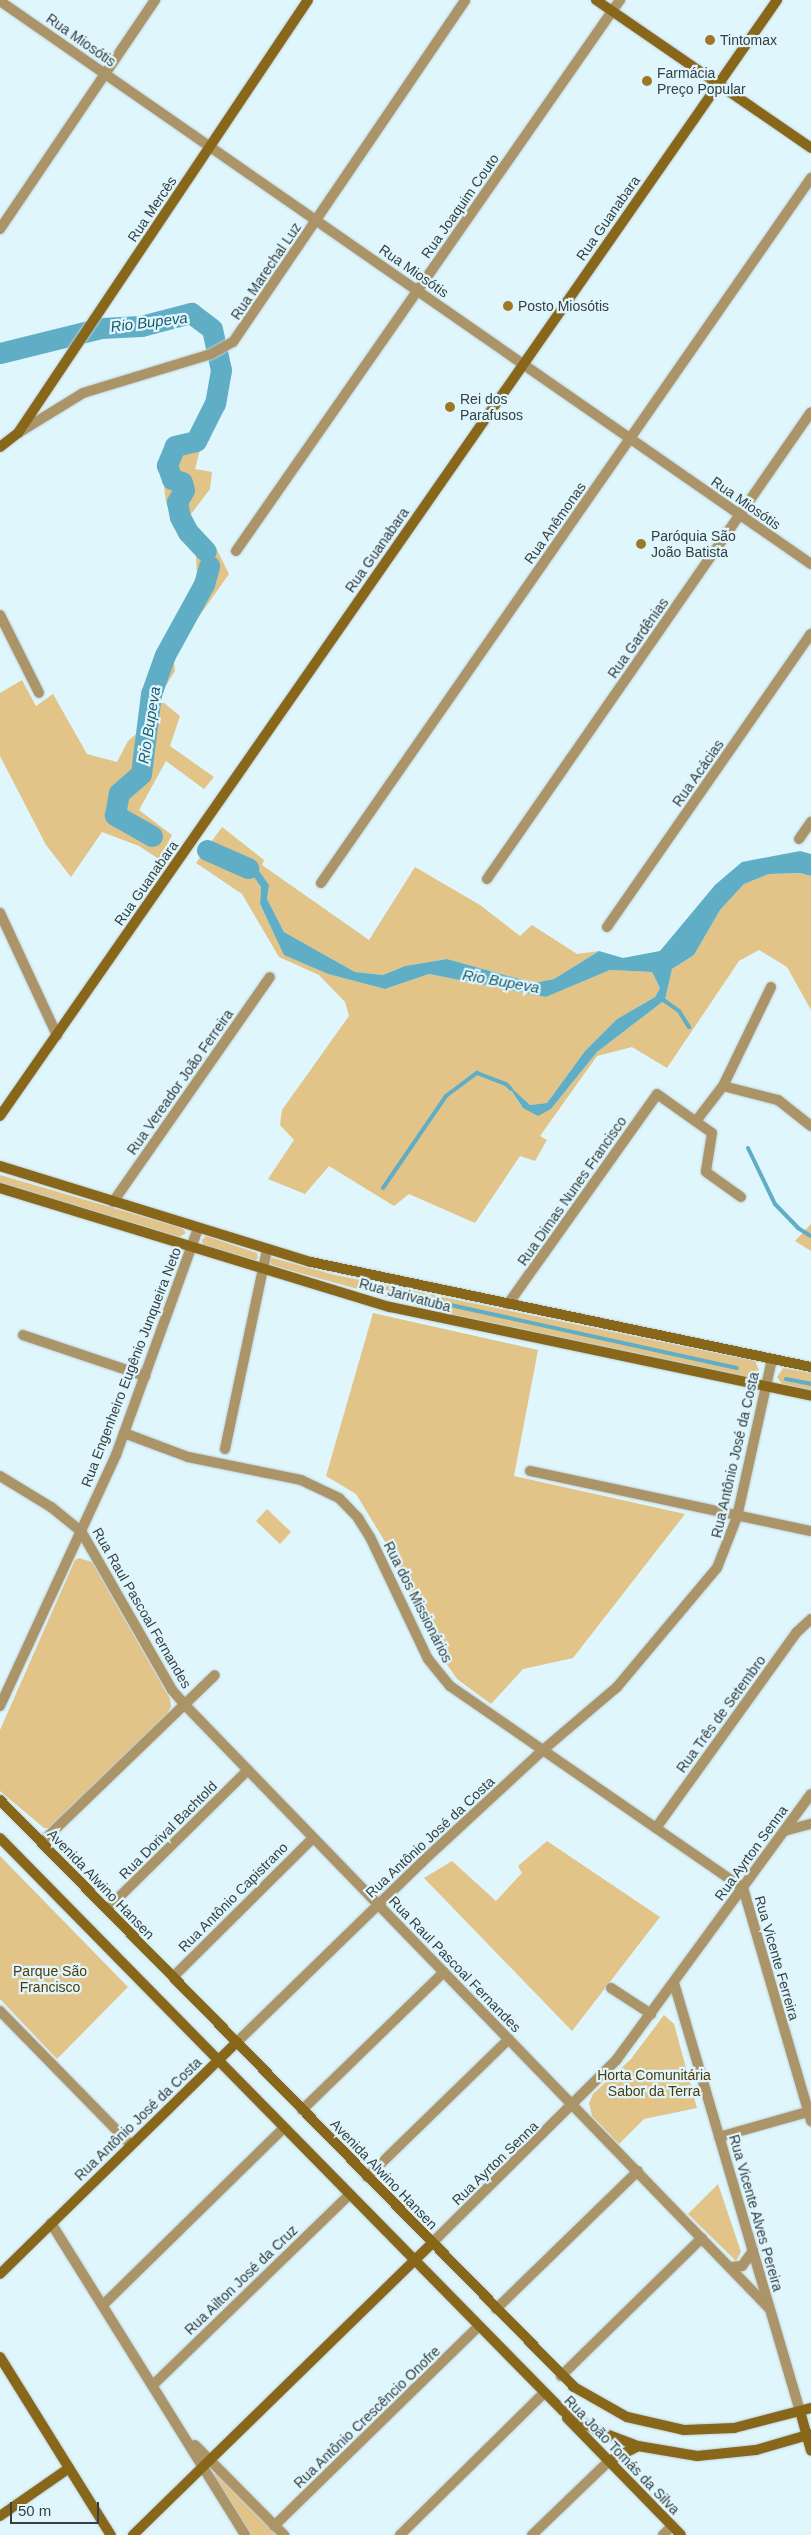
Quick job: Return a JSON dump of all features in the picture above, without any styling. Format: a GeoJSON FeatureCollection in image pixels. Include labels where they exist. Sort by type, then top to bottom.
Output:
{"type":"FeatureCollection","features":[{"type":"Feature","properties":{"kind":"street"},"geometry":{"type":"LineString","coordinates":[[0,229],[155,0]]}},
{"type":"Feature","properties":{"kind":"street","name":"Rua Mercês"},"geometry":{"type":"LineString","coordinates":[[18,433],[308,0]]}},
{"type":"Feature","properties":{"kind":"street","name":"Rua Marechal Luz"},"geometry":{"type":"LineString","coordinates":[[0,447],[18,433],[83,393],[210,354],[225,348],[242,333],[465,0]]}},
{"type":"Feature","properties":{"kind":"street"},"geometry":{"type":"LineString","coordinates":[[596,0],[811,148]]}},
{"type":"Feature","properties":{"kind":"street","name":"Rua Joaquim Couto"},"geometry":{"type":"LineString","coordinates":[[236,551],[620,0]]}},
{"type":"Feature","properties":{"kind":"street","name":"Rua Guanabara"},"geometry":{"type":"LineString","coordinates":[[0,1116],[777,0]]}},
{"type":"Feature","properties":{"kind":"street","name":"Rua Miosótis"},"geometry":{"type":"LineString","coordinates":[[0,1],[811,564]]}},
{"type":"Feature","properties":{"kind":"street","name":"Rua Anêmonas"},"geometry":{"type":"LineString","coordinates":[[321,883],[811,178]]}},
{"type":"Feature","properties":{"kind":"street","name":"Rua Gardênias"},"geometry":{"type":"LineString","coordinates":[[487,879],[811,412]]}},
{"type":"Feature","properties":{"kind":"street"},"geometry":{"type":"LineString","coordinates":[[0,614],[39,693]]}},
{"type":"Feature","properties":{"kind":"street","name":"Rua Acácias"},"geometry":{"type":"LineString","coordinates":[[607,927],[811,634]]}},
{"type":"Feature","properties":{"kind":"street"},"geometry":{"type":"LineString","coordinates":[[799,839],[811,822]]}},
{"type":"Feature","properties":{"kind":"street"},"geometry":{"type":"LineString","coordinates":[[0,913],[57,1034]]}},
{"type":"Feature","properties":{"kind":"street","name":"Rua Vereador João Ferreira"},"geometry":{"type":"LineString","coordinates":[[113,1202],[270,978]]}},
{"type":"Feature","properties":{"kind":"street"},"geometry":{"type":"LineString","coordinates":[[741,1197],[706,1172],[714,1137],[696,1120],[723,1086],[771,987]]}},
{"type":"Feature","properties":{"kind":"street"},"geometry":{"type":"LineString","coordinates":[[723,1086],[778,1100],[811,1126]]}},
{"type":"Feature","properties":{"kind":"street","name":"Rua Dimas Nunes Francisco"},"geometry":{"type":"LineString","coordinates":[[508,1304],[658,1094],[696,1120]]}},
{"type":"Feature","properties":{"kind":"street","name":"Rua Jarivatuba"},"geometry":{"type":"LineString","coordinates":[[1,1165],[267,1250],[508,1304],[811,1367]]}},
{"type":"Feature","properties":{"kind":"street","name":"Rua Jarivatuba"},"geometry":{"type":"LineString","coordinates":[[0,1188],[263,1268],[433,1317],[811,1396]]}},
{"type":"Feature","properties":{"kind":"street","name":"Rua Engenheiro Eugênio Junqueira Neto"},"geometry":{"type":"LineString","coordinates":[[0,1706],[124,1433],[198,1228]]}},
{"type":"Feature","properties":{"kind":"street"},"geometry":{"type":"LineString","coordinates":[[225,1450],[267,1250]]}},
{"type":"Feature","properties":{"kind":"street"},"geometry":{"type":"LineString","coordinates":[[23,1335],[145,1376]]}},
{"type":"Feature","properties":{"kind":"street","name":"Rua Antônio José da Costa"},"geometry":{"type":"LineString","coordinates":[[0,2274],[378,1904],[543,1750],[602,1701],[639,1664],[717,1568],[737,1517],[772,1359]]}},
{"type":"Feature","properties":{"kind":"street","name":"Rua dos Missionários"},"geometry":{"type":"LineString","coordinates":[[124,1433],[196,1459],[301,1480],[339,1498],[358,1518],[370,1537],[438,1674],[450,1686],[743,1888]]}},
{"type":"Feature","properties":{"kind":"street"},"geometry":{"type":"LineString","coordinates":[[530,1471],[811,1532]]}},
{"type":"Feature","properties":{"kind":"street","name":"Rua Raul Pascoal Fernandes"},"geometry":{"type":"LineString","coordinates":[[0,1478],[81,1531],[172,1690],[184,1704],[769,2308]]}},
{"type":"Feature","properties":{"kind":"street","name":"Rua Três de Setembro"},"geometry":{"type":"LineString","coordinates":[[656,1828],[798,1632],[811,1619]]}},
{"type":"Feature","properties":{"kind":"street"},"geometry":{"type":"LineString","coordinates":[[42,1842],[215,1675]]}},
{"type":"Feature","properties":{"kind":"street","name":"Rua Dorival Bachtold"},"geometry":{"type":"LineString","coordinates":[[107,1909],[248,1770]]}},
{"type":"Feature","properties":{"kind":"street","name":"Rua Ayrton Senna"},"geometry":{"type":"LineString","coordinates":[[134,2535],[574,2105],[617,2059],[811,1794]]}},
{"type":"Feature","properties":{"kind":"street","name":"Avenida Alwino Hansen"},"geometry":{"type":"LineString","coordinates":[[0,1800],[561,2376],[608,2408],[648,2423],[684,2430],[734,2428],[811,2408]]}},
{"type":"Feature","properties":{"kind":"street"},"geometry":{"type":"LineString","coordinates":[[784,1831],[811,1824]]}},
{"type":"Feature","properties":{"kind":"street"},"geometry":{"type":"LineString","coordinates":[[0,1838],[543,2394],[580,2422],[638,2446],[715,2456],[756,2450],[809,2435]]}},
{"type":"Feature","properties":{"kind":"street","name":"Rua Antônio Capistrano"},"geometry":{"type":"LineString","coordinates":[[173,1977],[314,1838]]}},
{"type":"Feature","properties":{"kind":"street","name":"Rua Vicente Ferreira"},"geometry":{"type":"LineString","coordinates":[[743,1888],[810,2115]]}},
{"type":"Feature","properties":{"kind":"street"},"geometry":{"type":"LineString","coordinates":[[302,2110],[444,1972]]}},
{"type":"Feature","properties":{"kind":"street","name":"Rua Vicente Alves Pereira"},"geometry":{"type":"LineString","coordinates":[[674,1983],[769,2308],[809,2435],[811,2451]]}},
{"type":"Feature","properties":{"kind":"street"},"geometry":{"type":"LineString","coordinates":[[611,1988],[651,2014]]}},
{"type":"Feature","properties":{"kind":"street"},"geometry":{"type":"LineString","coordinates":[[0,2011],[132,2145]]}},
{"type":"Feature","properties":{"kind":"street"},"geometry":{"type":"LineString","coordinates":[[367,2177],[509,2039]]}},
{"type":"Feature","properties":{"kind":"street"},"geometry":{"type":"LineString","coordinates":[[719,2138],[810,2115]]}},
{"type":"Feature","properties":{"kind":"street"},"geometry":{"type":"LineString","coordinates":[[103,2305],[284,2128]]}},
{"type":"Feature","properties":{"kind":"street"},"geometry":{"type":"LineString","coordinates":[[496,2309],[638,2171]]}},
{"type":"Feature","properties":{"kind":"street","name":"Rua Ailton José da Cruz"},"geometry":{"type":"LineString","coordinates":[[153,2385],[349,2195]]}},
{"type":"Feature","properties":{"kind":"street"},"geometry":{"type":"LineString","coordinates":[[51,2223],[182,2432],[207,2463],[284,2535]]}},
{"type":"Feature","properties":{"kind":"street"},"geometry":{"type":"LineString","coordinates":[[561,2376],[702,2238]]}},
{"type":"Feature","properties":{"kind":"street"},"geometry":{"type":"LineString","coordinates":[[731,2268],[742,2266],[753,2251]]}},
{"type":"Feature","properties":{"kind":"street","name":"Rua Antônio Crescêncio Onofre"},"geometry":{"type":"LineString","coordinates":[[274,2526],[478,2327]]}},
{"type":"Feature","properties":{"kind":"street"},"geometry":{"type":"LineString","coordinates":[[0,2357],[111,2535]]}},
{"type":"Feature","properties":{"kind":"street"},"geometry":{"type":"LineString","coordinates":[[400,2535],[543,2394]]}},
{"type":"Feature","properties":{"kind":"street","name":"Rua João Tomás da Silva"},"geometry":{"type":"LineString","coordinates":[[543,2394],[681,2535]]}},
{"type":"Feature","properties":{"kind":"street"},"geometry":{"type":"LineString","coordinates":[[532,2535],[609,2461],[638,2446]]}},
{"type":"Feature","properties":{"kind":"street"},"geometry":{"type":"LineString","coordinates":[[207,2463],[245,2535]]}},
{"type":"Feature","properties":{"kind":"street"},"geometry":{"type":"LineString","coordinates":[[0,2516],[69,2468]]}},
{"type":"Feature","properties":{"kind":"street"},"geometry":{"type":"LineString","coordinates":[[663,2535],[672,2526]]}},
{"type":"Feature","properties":{"kind":"green space"},"geometry":{"type":"Polygon","coordinates":[[[230,362],[228,383],[209,441],[202,442],[195,469],[212,472],[210,489],[188,518],[216,548],[229,574],[173,653],[175,671],[158,698],[180,716],[170,746],[214,777],[204,789],[166,761],[139,810],[172,835],[159,859],[139,846],[102,832],[71,877],[46,845],[0,756],[0,693],[22,680],[36,706],[53,694],[87,754],[117,762],[128,741],[140,731],[162,642],[197,580],[196,554],[180,536],[166,502],[161,460],[170,446],[197,433],[212,393],[216,367],[230,362]]]}},
{"type":"Feature","properties":{"kind":"green space"},"geometry":{"type":"Polygon","coordinates":[[[222,827],[264,860],[262,865],[369,940],[415,867],[480,905],[520,936],[532,925],[577,954],[599,951],[554,979],[534,983],[447,959],[405,966],[383,975],[355,972],[284,932],[267,899],[269,885],[257,868],[222,855],[232,867],[251,873],[261,887],[260,905],[285,955],[328,974],[385,989],[429,974],[546,997],[610,970],[652,972],[660,988],[655,997],[617,1019],[585,1051],[547,1103],[530,1105],[508,1086],[523,1108],[551,1109],[597,1052],[665,1000],[672,969],[694,955],[720,910],[744,884],[769,874],[800,873],[811,876],[811,1010],[787,967],[759,950],[739,961],[667,1068],[632,1047],[597,1056],[540,1136],[547,1140],[535,1161],[520,1156],[475,1223],[409,1194],[394,1206],[329,1166],[305,1194],[268,1179],[294,1140],[280,1125],[282,1110],[349,1016],[345,1002],[319,975],[279,957],[242,894],[196,863],[222,827]]]}},
{"type":"Feature","properties":{"kind":"green space"},"geometry":{"type":"Polygon","coordinates":[[[0,1175],[182,1228],[186,1233],[179,1237],[0,1183],[0,1175]]]}},
{"type":"Feature","properties":{"kind":"green space"},"geometry":{"type":"Polygon","coordinates":[[[811,1224],[811,1251],[795,1241],[811,1224]]]}},
{"type":"Feature","properties":{"kind":"green space"},"geometry":{"type":"Polygon","coordinates":[[[206,1236],[257,1253],[258,1258],[255,1260],[203,1245],[202,1240],[206,1236]]]}},
{"type":"Feature","properties":{"kind":"green space"},"geometry":{"type":"Polygon","coordinates":[[[273,1258],[335,1275],[755,1361],[759,1370],[751,1377],[736,1375],[441,1312],[271,1265],[270,1259],[273,1258]]]}},
{"type":"Feature","properties":{"kind":"green space"},"geometry":{"type":"Polygon","coordinates":[[[373,1313],[538,1350],[514,1476],[685,1514],[573,1658],[523,1669],[491,1704],[457,1679],[439,1653],[387,1545],[356,1494],[326,1476],[373,1313]]]}},
{"type":"Feature","properties":{"kind":"green space"},"geometry":{"type":"Polygon","coordinates":[[[783,1368],[811,1373],[811,1391],[782,1384],[777,1377],[783,1368]]]}},
{"type":"Feature","properties":{"kind":"green space"},"geometry":{"type":"Polygon","coordinates":[[[267,1509],[291,1532],[280,1544],[256,1521],[267,1509]]]}},
{"type":"Feature","properties":{"kind":"green space"},"geometry":{"type":"Polygon","coordinates":[[[79,1558],[92,1562],[170,1699],[171,1706],[167,1715],[49,1828],[44,1828],[0,1791],[0,1730],[75,1560],[79,1558]]]}},
{"type":"Feature","properties":{"kind":"green space"},"geometry":{"type":"Polygon","coordinates":[[[547,1841],[660,1917],[572,2031],[424,1878],[452,1861],[496,1901],[522,1873],[518,1866],[547,1841]]]}},
{"type":"Feature","properties":{"kind":"green space","name":"Parque São Francisco"},"geometry":{"type":"Polygon","coordinates":[[[0,1856],[128,1987],[57,2059],[0,1999],[0,1856]]]}},
{"type":"Feature","properties":{"kind":"green space","name":"Horta Comunitária Sabor da Terra"},"geometry":{"type":"Polygon","coordinates":[[[664,2015],[674,2024],[697,2108],[644,2119],[619,2144],[592,2116],[589,2103],[593,2094],[631,2059],[664,2015]]]}},
{"type":"Feature","properties":{"kind":"green space"},"geometry":{"type":"Polygon","coordinates":[[[718,2184],[741,2252],[736,2261],[688,2214],[718,2184]]]}},
{"type":"Feature","properties":{"kind":"green space"},"geometry":{"type":"Polygon","coordinates":[[[216,2472],[279,2535],[249,2535],[213,2476],[216,2472]]]}},
{"type":"Feature","properties":{"kind":"water"},"geometry":{"type":"Polygon","coordinates":[[[800,851],[811,854],[811,876],[800,873],[769,874],[744,884],[720,910],[694,955],[672,969],[665,1000],[597,1052],[551,1109],[538,1116],[523,1108],[507,1084],[530,1105],[547,1103],[585,1051],[617,1019],[655,997],[660,988],[652,972],[610,970],[546,997],[429,974],[385,989],[328,974],[284,955],[260,904],[261,887],[251,873],[232,867],[221,855],[247,860],[257,868],[269,885],[267,899],[284,932],[355,972],[383,975],[405,966],[447,959],[534,983],[554,979],[599,951],[623,958],[660,951],[715,885],[742,862],[800,851]]]}},
{"type":"Feature","properties":{"kind":"waterway","name":"Rio Bupeva"},"geometry":{"type":"LineString","coordinates":[[0,353],[101,328],[141,326],[191,313],[212,329],[221,370],[215,403],[196,441],[175,446],[167,465],[172,479],[182,482],[184,490],[177,502],[180,517],[188,532],[206,551]]}},
{"type":"Feature","properties":{"kind":"waterway","name":"Rio Bupeva"},"geometry":{"type":"LineString","coordinates":[[152,836],[115,815],[119,793],[141,774],[151,694],[165,655],[204,584],[209,566]]}},
{"type":"Feature","properties":{"kind":"waterway","name":"Rio Bupeva"},"geometry":{"type":"LineString","coordinates":[[207,850],[248,868]]}},
{"type":"Feature","properties":{"kind":"waterway"},"geometry":{"type":"LineString","coordinates":[[662,999],[679,1011],[689,1027]]}},
{"type":"Feature","properties":{"kind":"waterway"},"geometry":{"type":"LineString","coordinates":[[383,1188],[446,1096],[477,1073],[506,1084],[511,1089]]}},
{"type":"Feature","properties":{"kind":"waterway"},"geometry":{"type":"LineString","coordinates":[[748,1148],[775,1204],[798,1228],[811,1236]]}},
{"type":"Feature","properties":{"kind":"waterway"},"geometry":{"type":"LineString","coordinates":[[391,1292],[737,1368]]}},
{"type":"Feature","properties":{"kind":"waterway"},"geometry":{"type":"LineString","coordinates":[[786,1379],[811,1384]]}},
{"type":"Feature","properties":{"kind":"place","name":"Tintomax"},"geometry":{"type":"Point","coordinates":[710,40]}},
{"type":"Feature","properties":{"kind":"place","name":"Farmácia Preço Popular"},"geometry":{"type":"Point","coordinates":[647,81]}},
{"type":"Feature","properties":{"kind":"place","name":"Posto Miosótis"},"geometry":{"type":"Point","coordinates":[508,306]}},
{"type":"Feature","properties":{"kind":"place","name":"Rei dos Parafusos"},"geometry":{"type":"Point","coordinates":[450,407]}},
{"type":"Feature","properties":{"kind":"place","name":"Paróquia São João Batista"},"geometry":{"type":"Point","coordinates":[641,544]}}]}
